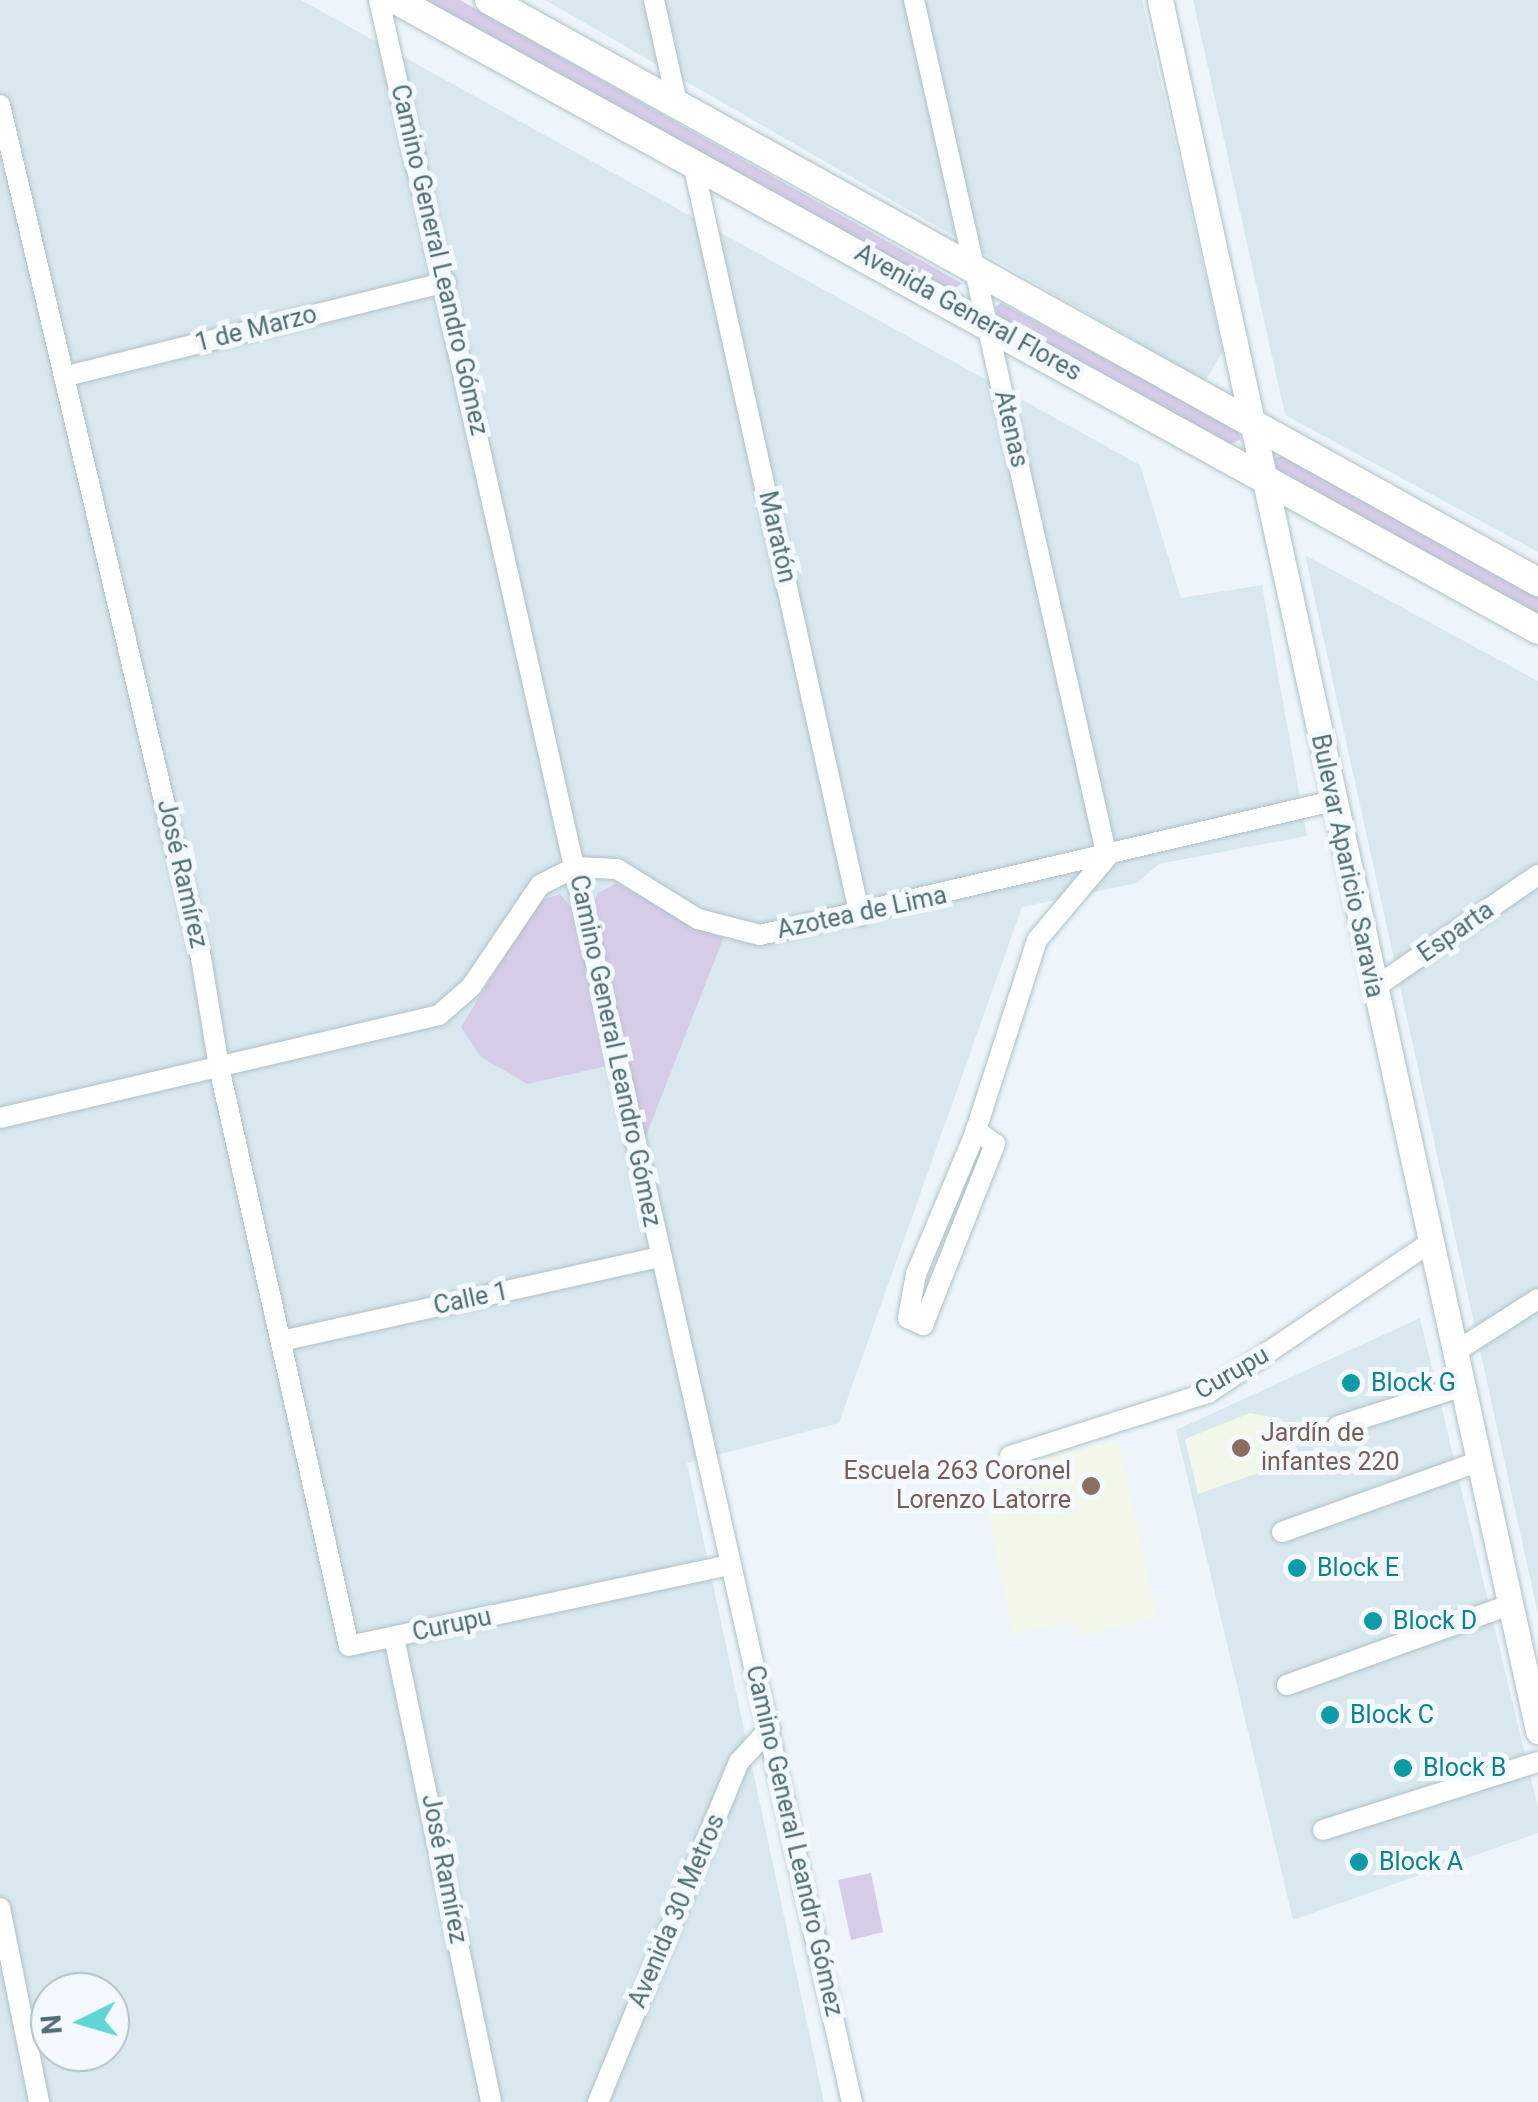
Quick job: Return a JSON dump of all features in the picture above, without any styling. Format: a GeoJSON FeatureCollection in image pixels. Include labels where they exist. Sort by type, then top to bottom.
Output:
{"type":"FeatureCollection","features":[{"type":"Feature","properties":{"kind":"main road","name":"Avenida General Flores"},"geometry":{"type":"LineString","coordinates":[[396,0],[692,158],[1538,630]]}},
{"type":"Feature","properties":{"kind":"main road","name":"Avenida General Flores"},"geometry":{"type":"LineString","coordinates":[[489,0],[1538,582]]}},
{"type":"Feature","properties":{"kind":"street","name":"Camino General Leandro Gómez"},"geometry":{"type":"LineString","coordinates":[[379,0],[446,282],[660,1257],[852,2102]]}},
{"type":"Feature","properties":{"kind":"street"},"geometry":{"type":"LineString","coordinates":[[654,0],[678,103]]}},
{"type":"Feature","properties":{"kind":"street","name":"Atenas"},"geometry":{"type":"LineString","coordinates":[[914,0],[1107,858]]}},
{"type":"Feature","properties":{"kind":"street","name":"Bulevar Aparicio Saravia"},"geometry":{"type":"LineString","coordinates":[[1160,0],[1374,988],[1534,1689],[1538,1731]]}},
{"type":"Feature","properties":{"kind":"street","name":"José Ramírez"},"geometry":{"type":"LineString","coordinates":[[0,105],[67,376],[201,958],[218,1067],[349,1646]]}},
{"type":"Feature","properties":{"kind":"street","name":"Maratón"},"geometry":{"type":"LineString","coordinates":[[692,158],[860,916]]}},
{"type":"Feature","properties":{"kind":"street","name":"1 de Marzo"},"geometry":{"type":"LineString","coordinates":[[67,376],[446,282]]}},
{"type":"Feature","properties":{"kind":"street","name":"Azotea de Lima"},"geometry":{"type":"LineString","coordinates":[[575,867],[618,868],[698,919],[742,933],[782,932],[1107,858],[1333,801]]}},
{"type":"Feature","properties":{"kind":"street"},"geometry":{"type":"LineString","coordinates":[[976,1130],[994,1144],[923,1325],[908,1318],[916,1274],[976,1130],[1037,940],[1107,858]]}},
{"type":"Feature","properties":{"kind":"street"},"geometry":{"type":"LineString","coordinates":[[0,1118],[448,1011],[540,886],[575,867]]}},
{"type":"Feature","properties":{"kind":"street","name":"Esparta"},"geometry":{"type":"LineString","coordinates":[[1374,988],[1538,875]]}},
{"type":"Feature","properties":{"kind":"street","name":"Curupu"},"geometry":{"type":"LineString","coordinates":[[1010,1456],[1208,1392],[1431,1242]]}},
{"type":"Feature","properties":{"kind":"street","name":"Calle 1"},"geometry":{"type":"LineString","coordinates":[[281,1341],[660,1257]]}},
{"type":"Feature","properties":{"kind":"street"},"geometry":{"type":"LineString","coordinates":[[1455,1352],[1538,1300]]}},
{"type":"Feature","properties":{"kind":"street"},"geometry":{"type":"LineString","coordinates":[[1338,1426],[1463,1386]]}},
{"type":"Feature","properties":{"kind":"street"},"geometry":{"type":"LineString","coordinates":[[1282,1532],[1480,1461]]}},
{"type":"Feature","properties":{"kind":"street","name":"Curupu"},"geometry":{"type":"LineString","coordinates":[[349,1646],[732,1565]]}},
{"type":"Feature","properties":{"kind":"street"},"geometry":{"type":"LineString","coordinates":[[1286,1685],[1512,1604]]}},
{"type":"Feature","properties":{"kind":"street","name":"José Ramírez"},"geometry":{"type":"LineString","coordinates":[[394,1637],[491,2102]]}},
{"type":"Feature","properties":{"kind":"street","name":"Avenida 30 Metros"},"geometry":{"type":"LineString","coordinates":[[598,2102],[740,1762],[770,1728]]}},
{"type":"Feature","properties":{"kind":"street"},"geometry":{"type":"LineString","coordinates":[[1322,1830],[1538,1762]]}},
{"type":"Feature","properties":{"kind":"street"},"geometry":{"type":"LineString","coordinates":[[0,1908],[6,1969],[39,2102]]}},
{"type":"Feature","properties":{"kind":"shaded area"},"geometry":{"type":"Polygon","coordinates":[[[0,0],[301,0],[1140,465],[1181,598],[1262,585],[1307,836],[1159,864],[1137,883],[1022,907],[839,1423],[687,1463],[824,2102],[0,2102],[0,0]]]}},
{"type":"Feature","properties":{"kind":"shaded area"},"geometry":{"type":"Polygon","coordinates":[[[426,0],[460,0],[963,284],[949,290],[426,0]]]}},
{"type":"Feature","properties":{"kind":"shaded area"},"geometry":{"type":"Polygon","coordinates":[[[545,0],[1142,0],[1223,351],[1205,381],[545,0]]]}},
{"type":"Feature","properties":{"kind":"shaded area"},"geometry":{"type":"Polygon","coordinates":[[[1193,0],[1538,0],[1538,552],[1285,415],[1193,0]]]}},
{"type":"Feature","properties":{"kind":"shaded area"},"geometry":{"type":"Polygon","coordinates":[[[1001,303],[1238,430],[1241,439],[1229,445],[999,318],[995,307],[1001,303]]]}},
{"type":"Feature","properties":{"kind":"shaded area"},"geometry":{"type":"Polygon","coordinates":[[[1282,456],[1538,597],[1538,616],[1278,471],[1272,459],[1282,456]]]}},
{"type":"Feature","properties":{"kind":"shaded area"},"geometry":{"type":"Polygon","coordinates":[[[1305,555],[1538,681],[1538,1614],[1305,555]]]}},
{"type":"Feature","properties":{"kind":"shaded area"},"geometry":{"type":"Polygon","coordinates":[[[617,883],[723,939],[644,1141],[592,906],[598,893],[617,883]]]}},
{"type":"Feature","properties":{"kind":"shaded area"},"geometry":{"type":"Polygon","coordinates":[[[560,894],[573,910],[607,1066],[527,1084],[481,1057],[461,1027],[538,901],[560,894]]]}},
{"type":"Feature","properties":{"kind":"shaded area"},"geometry":{"type":"Polygon","coordinates":[[[1420,1318],[1538,1808],[1538,1833],[1293,1920],[1176,1430],[1420,1318]]]}},
{"type":"Feature","properties":{"kind":"shaded area","name":"Jardín de infantes 220"},"geometry":{"type":"Polygon","coordinates":[[[1250,1413],[1282,1419],[1301,1458],[1198,1494],[1185,1439],[1250,1413]]]}},
{"type":"Feature","properties":{"kind":"shaded area"},"geometry":{"type":"Polygon","coordinates":[[[1118,1441],[1157,1618],[1080,1635],[1076,1621],[1013,1633],[987,1506],[1039,1459],[1118,1441]]]}},
{"type":"Feature","properties":{"kind":"shaded area"},"geometry":{"type":"Polygon","coordinates":[[[871,1873],[883,1932],[851,1940],[838,1880],[871,1873]]]}},
{"type":"Feature","properties":{"kind":"place","name":"Block G"},"geometry":{"type":"Point","coordinates":[1351,1383]}},
{"type":"Feature","properties":{"kind":"place","name":"Jardín de infantes 220"},"geometry":{"type":"Point","coordinates":[1241,1448]}},
{"type":"Feature","properties":{"kind":"place","name":"Escuela 263 Coronel Lorenzo Latorre"},"geometry":{"type":"Point","coordinates":[1091,1486]}},
{"type":"Feature","properties":{"kind":"place","name":"Block E"},"geometry":{"type":"Point","coordinates":[1297,1568]}},
{"type":"Feature","properties":{"kind":"place","name":"Block D"},"geometry":{"type":"Point","coordinates":[1373,1621]}},
{"type":"Feature","properties":{"kind":"place","name":"Block C"},"geometry":{"type":"Point","coordinates":[1330,1715]}},
{"type":"Feature","properties":{"kind":"place","name":"Block B"},"geometry":{"type":"Point","coordinates":[1403,1768]}},
{"type":"Feature","properties":{"kind":"place","name":"Block A"},"geometry":{"type":"Point","coordinates":[1359,1862]}}]}
